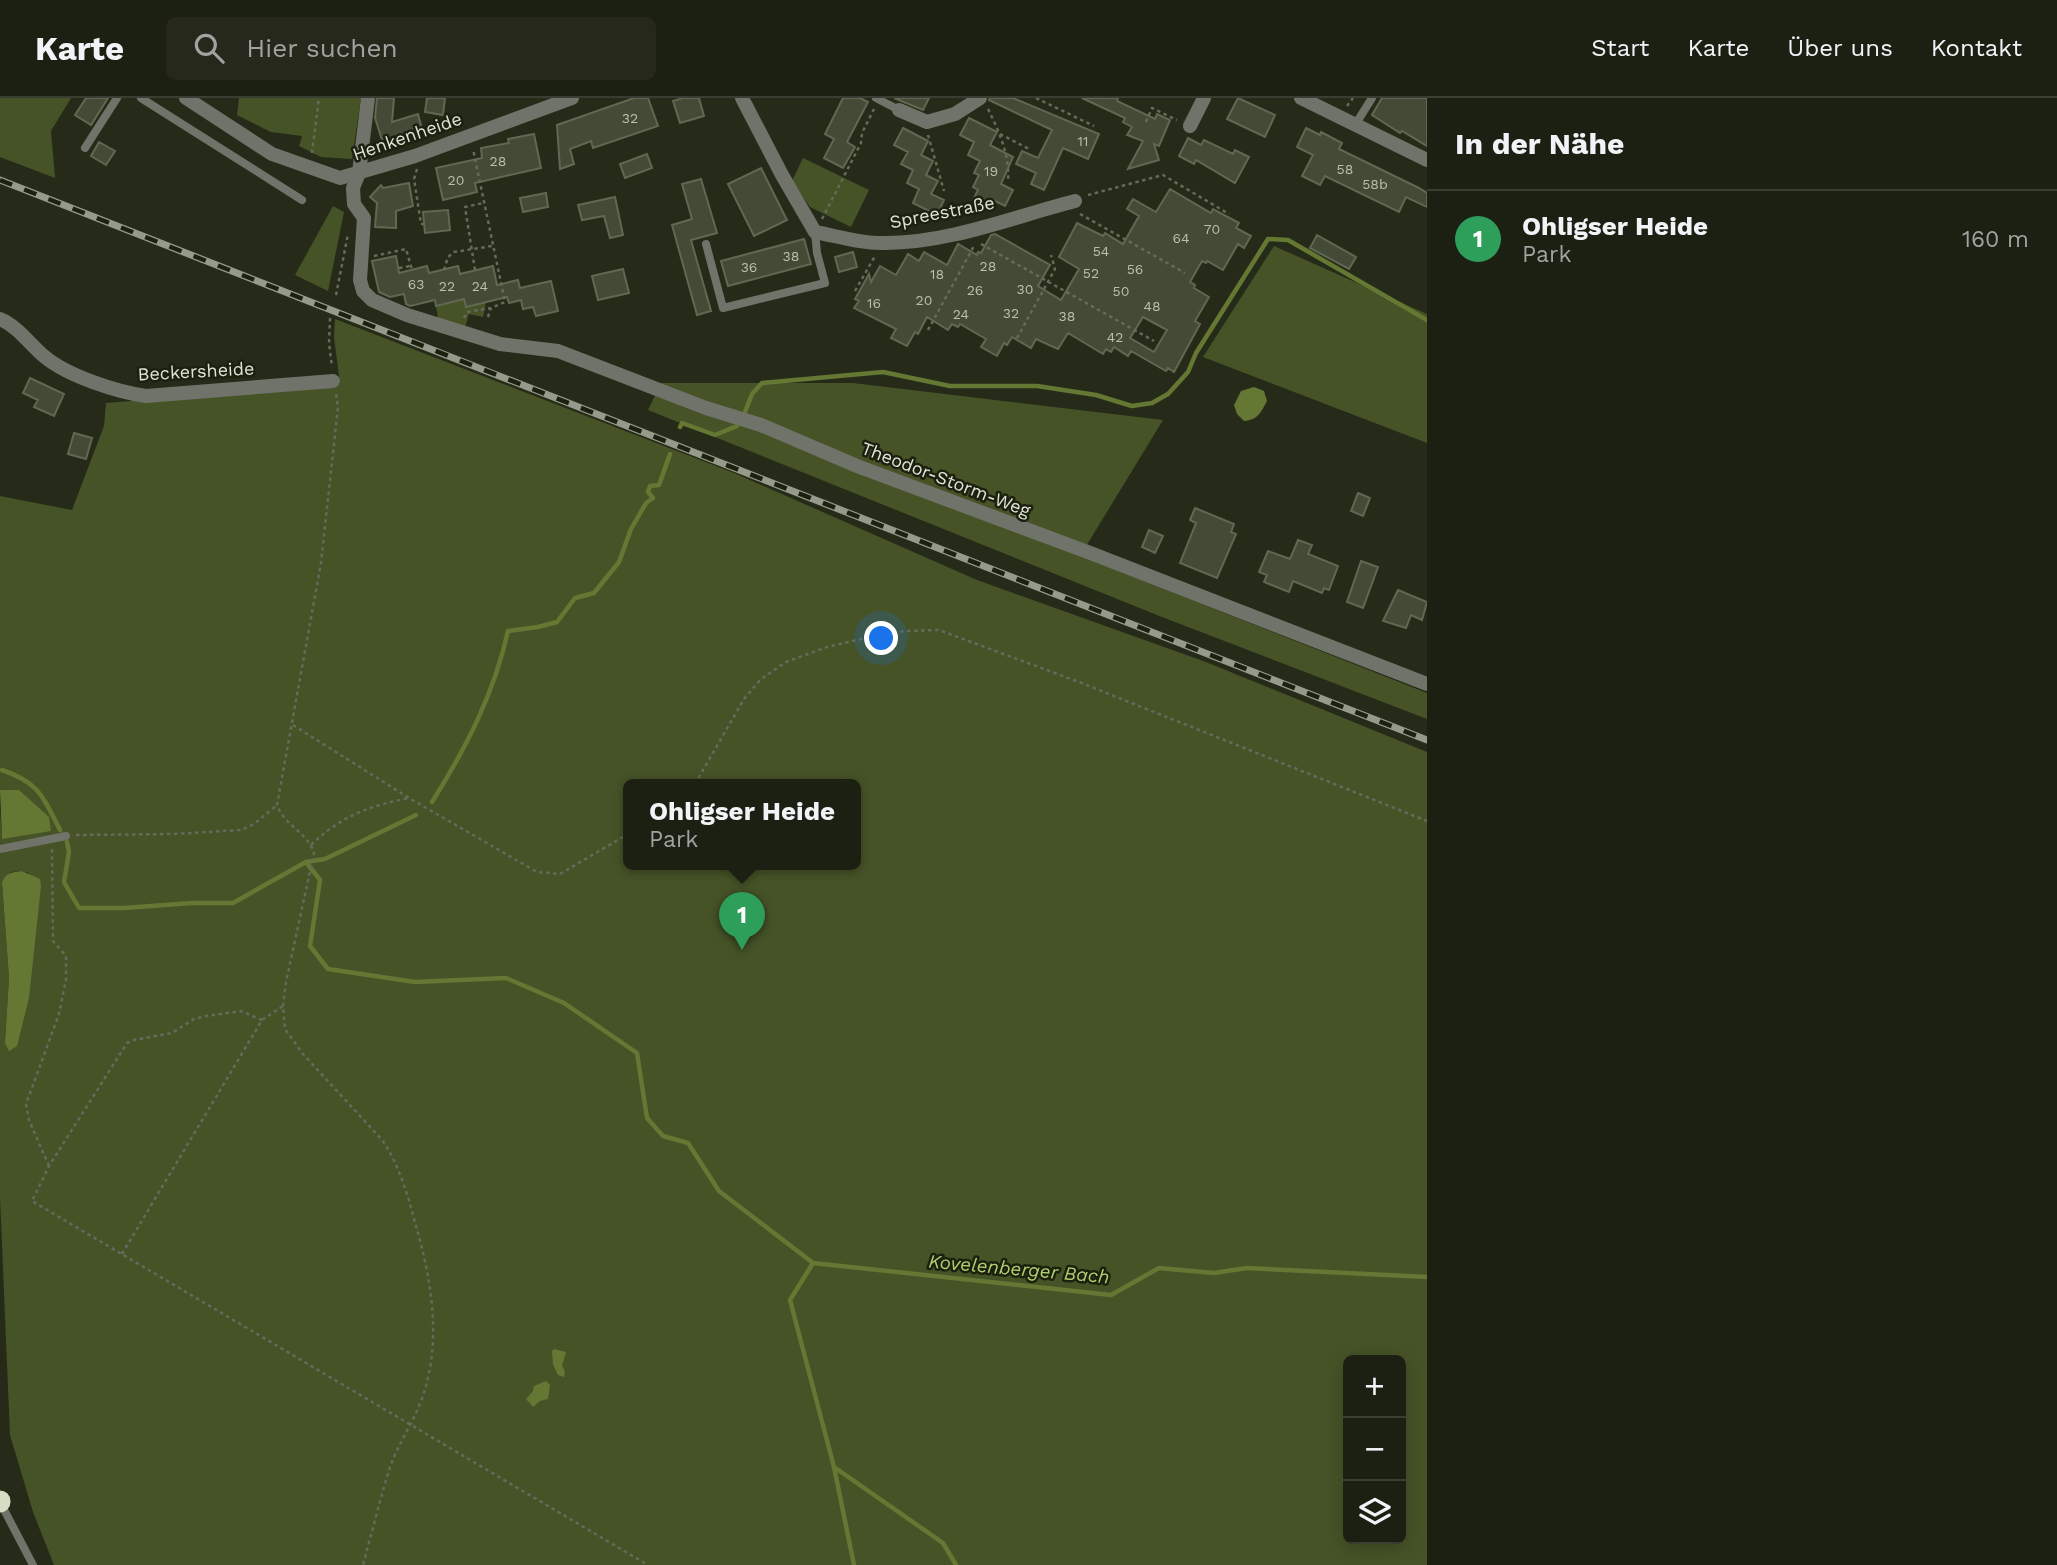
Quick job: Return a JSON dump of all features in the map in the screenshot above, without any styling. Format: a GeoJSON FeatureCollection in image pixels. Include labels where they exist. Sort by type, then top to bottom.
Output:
{"type":"FeatureCollection","features":[{"type":"Feature","properties":{"kind":"street","name":"Henkenheide"},"geometry":{"type":"LineString","coordinates":[[186,98],[272,154],[340,178],[415,156],[572,98]]}},
{"type":"Feature","properties":{"kind":"street"},"geometry":{"type":"LineString","coordinates":[[354,204],[353,188],[359,173],[368,98]]}},
{"type":"Feature","properties":{"kind":"street"},"geometry":{"type":"LineString","coordinates":[[742,98],[815,232]]}},
{"type":"Feature","properties":{"kind":"street"},"geometry":{"type":"LineString","coordinates":[[1190,127],[1204,98]]}},
{"type":"Feature","properties":{"kind":"street"},"geometry":{"type":"LineString","coordinates":[[1300,98],[1427,160]]}},
{"type":"Feature","properties":{"kind":"street"},"geometry":{"type":"LineString","coordinates":[[899,110],[927,122],[983,102]]}},
{"type":"Feature","properties":{"kind":"street","name":"Theodor-Storm-Weg"},"geometry":{"type":"LineString","coordinates":[[354,204],[364,218],[359,280],[363,291],[372,300],[407,315],[500,344],[558,351],[706,408],[761,425],[857,466],[1093,554],[1427,684]]}},
{"type":"Feature","properties":{"kind":"street","name":"Spreestraße"},"geometry":{"type":"LineString","coordinates":[[815,232],[882,244],[908,242],[1076,207]]}},
{"type":"Feature","properties":{"kind":"street","name":"Beckersheide"},"geometry":{"type":"LineString","coordinates":[[0,319],[59,366],[122,393],[146,396],[333,381]]}},
{"type":"Feature","properties":{"kind":"lane"},"geometry":{"type":"LineString","coordinates":[[85,148],[117,98]]}},
{"type":"Feature","properties":{"kind":"lane"},"geometry":{"type":"LineString","coordinates":[[141,98],[302,200]]}},
{"type":"Feature","properties":{"kind":"lane"},"geometry":{"type":"LineString","coordinates":[[1355,125],[1372,98]]}},
{"type":"Feature","properties":{"kind":"lane"},"geometry":{"type":"LineString","coordinates":[[877,99],[899,110]]}},
{"type":"Feature","properties":{"kind":"lane"},"geometry":{"type":"LineString","coordinates":[[706,244],[723,308],[825,284],[815,232]]}},
{"type":"Feature","properties":{"kind":"lane"},"geometry":{"type":"LineString","coordinates":[[0,849],[66,836]]}},
{"type":"Feature","properties":{"kind":"lane"},"geometry":{"type":"LineString","coordinates":[[0,1501],[33,1565]]}},
{"type":"Feature","properties":{"kind":"path"},"geometry":{"type":"LineString","coordinates":[[312,153],[319,98]]}},
{"type":"Feature","properties":{"kind":"path"},"geometry":{"type":"LineString","coordinates":[[1036,98],[1094,126]]}},
{"type":"Feature","properties":{"kind":"path"},"geometry":{"type":"LineString","coordinates":[[815,232],[861,143],[862,133],[877,99]]}},
{"type":"Feature","properties":{"kind":"path"},"geometry":{"type":"LineString","coordinates":[[983,102],[1000,134],[1009,170],[1008,181]]}},
{"type":"Feature","properties":{"kind":"path"},"geometry":{"type":"LineString","coordinates":[[1146,122],[1152,108],[1190,127]]}},
{"type":"Feature","properties":{"kind":"path"},"geometry":{"type":"LineString","coordinates":[[927,132],[944,191]]}},
{"type":"Feature","properties":{"kind":"path"},"geometry":{"type":"LineString","coordinates":[[1000,134],[1031,150]]}},
{"type":"Feature","properties":{"kind":"path"},"geometry":{"type":"LineString","coordinates":[[464,318],[467,312],[491,308],[505,302],[471,135]]}},
{"type":"Feature","properties":{"kind":"path"},"geometry":{"type":"LineString","coordinates":[[415,156],[418,173],[414,179],[421,224],[424,224]]}},
{"type":"Feature","properties":{"kind":"path"},"geometry":{"type":"LineString","coordinates":[[1185,273],[1076,207],[1094,192],[1163,175],[1229,214]]}},
{"type":"Feature","properties":{"kind":"path"},"geometry":{"type":"LineString","coordinates":[[475,270],[465,207],[483,202]]}},
{"type":"Feature","properties":{"kind":"path"},"geometry":{"type":"LineString","coordinates":[[335,295],[354,204]]}},
{"type":"Feature","properties":{"kind":"path"},"geometry":{"type":"LineString","coordinates":[[960,232],[1153,341]]}},
{"type":"Feature","properties":{"kind":"path"},"geometry":{"type":"LineString","coordinates":[[928,330],[977,242]]}},
{"type":"Feature","properties":{"kind":"path"},"geometry":{"type":"LineString","coordinates":[[855,292],[882,244]]}},
{"type":"Feature","properties":{"kind":"path"},"geometry":{"type":"LineString","coordinates":[[444,270],[448,257],[454,252],[492,246]]}},
{"type":"Feature","properties":{"kind":"path"},"geometry":{"type":"LineString","coordinates":[[360,260],[406,249],[412,268],[399,268]]}},
{"type":"Feature","properties":{"kind":"path"},"geometry":{"type":"LineString","coordinates":[[1017,338],[1055,269],[1051,255]]}},
{"type":"Feature","properties":{"kind":"path"},"geometry":{"type":"LineString","coordinates":[[488,317],[491,308]]}},
{"type":"Feature","properties":{"kind":"path"},"geometry":{"type":"LineString","coordinates":[[331,318],[329,343],[333,381]]}},
{"type":"Feature","properties":{"kind":"path"},"geometry":{"type":"LineString","coordinates":[[338,407],[321,563],[277,805],[282,817],[312,845],[314,853],[286,982],[283,1006],[285,1029],[303,1054],[393,1156],[403,1181],[428,1274],[433,1320],[433,1349],[426,1388],[412,1426],[391,1464],[363,1565]]}},
{"type":"Feature","properties":{"kind":"path"},"geometry":{"type":"LineString","coordinates":[[698,779],[744,699],[761,679],[786,662],[827,647],[878,635],[939,630],[1079,682],[1427,821]]}},
{"type":"Feature","properties":{"kind":"path"},"geometry":{"type":"LineString","coordinates":[[293,724],[409,798],[515,862],[537,872],[560,874],[623,837]]}},
{"type":"Feature","properties":{"kind":"path"},"geometry":{"type":"LineString","coordinates":[[312,845],[325,832],[352,814],[409,798]]}},
{"type":"Feature","properties":{"kind":"path"},"geometry":{"type":"LineString","coordinates":[[66,836],[241,830],[254,824],[277,805]]}},
{"type":"Feature","properties":{"kind":"path"},"geometry":{"type":"LineString","coordinates":[[49,1166],[29,1120],[26,1104],[59,1014],[66,979],[65,956],[53,940],[52,839]]}},
{"type":"Feature","properties":{"kind":"path"},"geometry":{"type":"LineString","coordinates":[[121,1255],[262,1020],[283,1006]]}},
{"type":"Feature","properties":{"kind":"path"},"geometry":{"type":"LineString","coordinates":[[262,1020],[242,1011],[206,1016],[194,1019],[172,1033],[127,1043],[49,1166],[32,1201],[648,1565]]}},
{"type":"Feature","properties":{"kind":"shaded area"},"geometry":{"type":"Polygon","coordinates":[[[0,98],[71,98],[51,131],[55,178],[0,157],[0,98]]]}},
{"type":"Feature","properties":{"kind":"shaded area"},"geometry":{"type":"Polygon","coordinates":[[[239,98],[361,98],[352,159],[321,157],[299,146],[302,136],[271,132],[237,115],[239,98]]]}},
{"type":"Feature","properties":{"kind":"shaded area"},"geometry":{"type":"Polygon","coordinates":[[[803,158],[869,190],[851,227],[810,207],[792,181],[803,158]]]}},
{"type":"Feature","properties":{"kind":"shaded area"},"geometry":{"type":"Polygon","coordinates":[[[333,206],[344,212],[328,291],[295,275],[333,206]]]}},
{"type":"Feature","properties":{"kind":"shaded area"},"geometry":{"type":"Polygon","coordinates":[[[1274,246],[1427,314],[1427,443],[1203,357],[1274,246]]]}},
{"type":"Feature","properties":{"kind":"shaded area"},"geometry":{"type":"Polygon","coordinates":[[[464,299],[486,302],[483,317],[469,314],[465,327],[438,318],[436,306],[464,299]]]}},
{"type":"Feature","properties":{"kind":"shaded area"},"geometry":{"type":"Polygon","coordinates":[[[335,319],[734,473],[977,580],[1206,662],[1427,752],[1427,1565],[54,1565],[33,1512],[10,1435],[0,1197],[0,808],[2,839],[19,790],[0,790],[0,496],[72,510],[104,426],[106,403],[340,384],[334,337],[335,319]],[[11,872],[2,884],[9,978],[5,1043],[29,873],[11,872]]]}},
{"type":"Feature","properties":{"kind":"shaded area"},"geometry":{"type":"Polygon","coordinates":[[[661,383],[853,383],[1163,420],[1088,543],[1083,557],[1427,693],[1427,719],[1162,617],[648,410],[661,383]]]}},
{"type":"Feature","properties":{"kind":"shaded area"},"geometry":{"type":"Polygon","coordinates":[[[1254,387],[1264,391],[1267,401],[1256,417],[1244,421],[1237,414],[1234,405],[1241,391],[1254,387]]]}},
{"type":"Feature","properties":{"kind":"shaded area"},"geometry":{"type":"Polygon","coordinates":[[[0,790],[19,790],[49,817],[51,831],[2,839],[0,790]]]}},
{"type":"Feature","properties":{"kind":"shaded area"},"geometry":{"type":"Polygon","coordinates":[[[22,871],[40,879],[41,886],[29,998],[17,1046],[9,1051],[5,1043],[9,978],[2,883],[9,874],[22,871]]]}},
{"type":"Feature","properties":{"kind":"shaded area"},"geometry":{"type":"Polygon","coordinates":[[[554,1349],[566,1352],[562,1366],[564,1377],[558,1375],[553,1364],[554,1349]]]}},
{"type":"Feature","properties":{"kind":"shaded area"},"geometry":{"type":"Polygon","coordinates":[[[546,1381],[550,1385],[548,1399],[533,1407],[526,1399],[534,1386],[546,1381]]]}},
{"type":"Feature","properties":{"kind":"building"},"geometry":{"type":"Polygon","coordinates":[[[86,98],[108,98],[91,125],[75,115],[86,98]]]}},
{"type":"Feature","properties":{"kind":"building"},"geometry":{"type":"Polygon","coordinates":[[[377,98],[394,98],[392,122],[418,114],[424,137],[385,149],[375,118],[377,98]]]}},
{"type":"Feature","properties":{"kind":"building"},"geometry":{"type":"Polygon","coordinates":[[[427,98],[445,98],[443,115],[425,112],[427,98]]]}},
{"type":"Feature","properties":{"kind":"building"},"geometry":{"type":"Polygon","coordinates":[[[634,98],[648,98],[658,126],[593,148],[591,141],[570,149],[574,164],[560,169],[557,125],[634,98]]]}},
{"type":"Feature","properties":{"kind":"building"},"geometry":{"type":"Polygon","coordinates":[[[699,98],[704,116],[680,123],[673,101],[699,98]]]}},
{"type":"Feature","properties":{"kind":"building"},"geometry":{"type":"Polygon","coordinates":[[[843,98],[860,98],[868,102],[847,142],[855,147],[843,168],[824,158],[834,139],[825,134],[843,98]]]}},
{"type":"Feature","properties":{"kind":"building"},"geometry":{"type":"Polygon","coordinates":[[[894,98],[929,98],[923,110],[894,98]]]}},
{"type":"Feature","properties":{"kind":"building"},"geometry":{"type":"Polygon","coordinates":[[[1013,98],[1099,134],[1088,159],[1063,148],[1044,190],[1031,184],[1036,173],[1016,164],[1022,151],[1038,158],[1052,130],[989,100],[1013,98]]]}},
{"type":"Feature","properties":{"kind":"building"},"geometry":{"type":"Polygon","coordinates":[[[1082,98],[1118,98],[1117,101],[1155,119],[1157,114],[1170,120],[1159,146],[1154,144],[1159,160],[1128,169],[1143,141],[1127,135],[1132,127],[1123,122],[1125,118],[1082,98]]]}},
{"type":"Feature","properties":{"kind":"building"},"geometry":{"type":"Polygon","coordinates":[[[1238,98],[1275,115],[1265,137],[1227,119],[1238,98]]]}},
{"type":"Feature","properties":{"kind":"building"},"geometry":{"type":"Polygon","coordinates":[[[1382,98],[1427,98],[1427,146],[1372,115],[1382,98]]]}},
{"type":"Feature","properties":{"kind":"building"},"geometry":{"type":"Polygon","coordinates":[[[969,118],[997,132],[990,145],[1013,157],[1001,184],[1013,190],[1005,206],[991,199],[987,207],[973,200],[978,190],[973,187],[979,175],[974,173],[980,161],[968,155],[974,142],[960,135],[969,118]]]}},
{"type":"Feature","properties":{"kind":"building"},"geometry":{"type":"Polygon","coordinates":[[[903,128],[928,141],[921,155],[933,161],[926,175],[938,181],[931,194],[944,200],[937,215],[913,203],[919,189],[907,183],[913,170],[901,164],[908,152],[894,145],[903,128]]]}},
{"type":"Feature","properties":{"kind":"building"},"geometry":{"type":"Polygon","coordinates":[[[1306,128],[1342,143],[1339,149],[1427,193],[1427,207],[1406,197],[1399,212],[1325,176],[1320,185],[1302,176],[1313,155],[1297,147],[1306,128]]]}},
{"type":"Feature","properties":{"kind":"building"},"geometry":{"type":"Polygon","coordinates":[[[534,134],[541,168],[475,183],[477,192],[443,200],[436,168],[482,158],[481,148],[509,143],[508,139],[534,134]]]}},
{"type":"Feature","properties":{"kind":"building"},"geometry":{"type":"Polygon","coordinates":[[[1188,138],[1201,145],[1204,140],[1233,154],[1235,150],[1249,157],[1235,183],[1196,160],[1194,164],[1179,156],[1188,138]]]}},
{"type":"Feature","properties":{"kind":"building"},"geometry":{"type":"Polygon","coordinates":[[[99,142],[115,151],[106,165],[91,156],[99,142]]]}},
{"type":"Feature","properties":{"kind":"building"},"geometry":{"type":"Polygon","coordinates":[[[647,154],[652,168],[625,178],[620,164],[647,154]]]}},
{"type":"Feature","properties":{"kind":"building"},"geometry":{"type":"Polygon","coordinates":[[[761,168],[787,220],[754,236],[728,184],[761,168]]]}},
{"type":"Feature","properties":{"kind":"building"},"geometry":{"type":"Polygon","coordinates":[[[701,179],[717,233],[691,240],[711,311],[697,315],[672,225],[692,219],[682,184],[701,179]]]}},
{"type":"Feature","properties":{"kind":"building"},"geometry":{"type":"Polygon","coordinates":[[[409,183],[413,206],[396,211],[396,228],[375,227],[377,203],[370,197],[381,185],[383,188],[409,183]]]}},
{"type":"Feature","properties":{"kind":"building"},"geometry":{"type":"Polygon","coordinates":[[[1170,189],[1211,213],[1213,209],[1239,223],[1236,228],[1251,236],[1244,248],[1238,244],[1223,270],[1202,261],[1190,282],[1195,285],[1194,288],[1209,297],[1195,321],[1200,324],[1174,372],[1168,368],[1166,371],[1131,351],[1128,356],[1114,347],[1111,352],[1106,349],[1103,354],[1068,333],[1058,349],[1036,339],[1031,348],[1012,337],[1007,345],[1004,343],[997,356],[981,347],[986,339],[960,324],[958,327],[952,324],[948,330],[927,317],[918,334],[915,332],[907,346],[891,338],[896,329],[854,308],[859,301],[855,299],[869,274],[871,282],[880,266],[896,275],[908,254],[919,261],[924,252],[947,265],[958,244],[977,255],[978,252],[981,253],[991,235],[995,234],[1050,265],[1038,286],[1061,300],[1079,269],[1059,257],[1077,223],[1103,236],[1105,233],[1123,244],[1139,216],[1127,209],[1133,199],[1156,212],[1170,189]],[[1143,317],[1130,338],[1154,352],[1167,330],[1143,317]]]}},
{"type":"Feature","properties":{"kind":"building"},"geometry":{"type":"Polygon","coordinates":[[[546,193],[548,207],[523,212],[520,198],[546,193]]]}},
{"type":"Feature","properties":{"kind":"building"},"geometry":{"type":"Polygon","coordinates":[[[615,197],[623,235],[610,238],[604,216],[582,220],[578,205],[615,197]]]}},
{"type":"Feature","properties":{"kind":"building"},"geometry":{"type":"Polygon","coordinates":[[[448,210],[450,230],[425,233],[423,212],[448,210]]]}},
{"type":"Feature","properties":{"kind":"building"},"geometry":{"type":"Polygon","coordinates":[[[1317,235],[1356,257],[1349,269],[1310,248],[1317,235]]]}},
{"type":"Feature","properties":{"kind":"building"},"geometry":{"type":"Polygon","coordinates":[[[804,239],[811,264],[728,286],[721,261],[804,239]]]}},
{"type":"Feature","properties":{"kind":"building"},"geometry":{"type":"Polygon","coordinates":[[[853,252],[857,267],[839,272],[835,257],[853,252]]]}},
{"type":"Feature","properties":{"kind":"building"},"geometry":{"type":"Polygon","coordinates":[[[396,256],[399,273],[427,266],[429,273],[458,266],[460,274],[493,266],[497,285],[518,280],[520,288],[551,281],[558,311],[536,316],[533,307],[523,309],[521,300],[509,303],[507,297],[466,307],[464,299],[436,306],[435,300],[410,306],[406,304],[404,294],[390,297],[379,292],[372,261],[396,256]]]}},
{"type":"Feature","properties":{"kind":"building"},"geometry":{"type":"Polygon","coordinates":[[[623,269],[629,293],[598,300],[592,276],[623,269]]]}},
{"type":"Feature","properties":{"kind":"building"},"geometry":{"type":"Polygon","coordinates":[[[30,378],[64,394],[54,416],[34,407],[38,400],[23,393],[30,378]]]}},
{"type":"Feature","properties":{"kind":"building"},"geometry":{"type":"Polygon","coordinates":[[[74,433],[92,438],[86,459],[68,454],[74,433]]]}},
{"type":"Feature","properties":{"kind":"building"},"geometry":{"type":"Polygon","coordinates":[[[1358,493],[1370,498],[1363,516],[1351,511],[1358,493]]]}},
{"type":"Feature","properties":{"kind":"building"},"geometry":{"type":"Polygon","coordinates":[[[1195,508],[1234,524],[1231,532],[1236,534],[1217,578],[1180,563],[1196,523],[1190,520],[1195,508]]]}},
{"type":"Feature","properties":{"kind":"building"},"geometry":{"type":"Polygon","coordinates":[[[1149,530],[1163,536],[1155,553],[1142,547],[1149,530]]]}},
{"type":"Feature","properties":{"kind":"building"},"geometry":{"type":"Polygon","coordinates":[[[1298,540],[1312,545],[1308,554],[1338,566],[1329,590],[1324,588],[1322,593],[1293,581],[1289,592],[1264,582],[1267,575],[1259,572],[1268,551],[1290,559],[1298,540]]]}},
{"type":"Feature","properties":{"kind":"building"},"geometry":{"type":"Polygon","coordinates":[[[1361,561],[1378,567],[1363,608],[1347,602],[1361,561]]]}},
{"type":"Feature","properties":{"kind":"building"},"geometry":{"type":"Polygon","coordinates":[[[1398,590],[1427,602],[1422,620],[1411,615],[1406,628],[1383,621],[1398,590]]]}},
{"type":"Feature","properties":{"kind":"waterway"},"geometry":{"type":"LineString","coordinates":[[745,412],[752,394],[762,383],[883,372],[950,386],[1037,386],[1096,395],[1132,406],[1152,403],[1168,394],[1188,372],[1196,353],[1268,239],[1288,240],[1427,320]]}},
{"type":"Feature","properties":{"kind":"waterway"},"geometry":{"type":"LineString","coordinates":[[680,427],[682,423],[715,435],[737,426]]}},
{"type":"Feature","properties":{"kind":"waterway"},"geometry":{"type":"LineString","coordinates":[[432,802],[478,720],[495,677],[508,631],[557,622],[575,598],[594,593],[619,562],[631,529],[646,503],[653,498],[648,492],[650,486],[659,485],[670,454]]}},
{"type":"Feature","properties":{"kind":"waterway"},"geometry":{"type":"LineString","coordinates":[[2,770],[25,780],[39,792],[60,830]]}},
{"type":"Feature","properties":{"kind":"waterway"},"geometry":{"type":"LineString","coordinates":[[67,842],[69,852],[64,882],[79,908],[233,903],[306,862],[325,859],[416,815]]}},
{"type":"Feature","properties":{"kind":"waterway"},"geometry":{"type":"LineString","coordinates":[[306,862],[320,880],[310,946],[328,969],[415,982],[506,978],[564,1003],[637,1053],[647,1118],[663,1136],[688,1143],[719,1191],[813,1263],[790,1300],[834,1467],[854,1565]]}},
{"type":"Feature","properties":{"kind":"waterway","name":"Kovelenberger Bach"},"geometry":{"type":"LineString","coordinates":[[813,1263],[1111,1295],[1159,1268],[1214,1273],[1247,1268],[1427,1277]]}},
{"type":"Feature","properties":{"kind":"waterway"},"geometry":{"type":"LineString","coordinates":[[834,1467],[943,1543],[956,1565]]}},
{"type":"Feature","properties":{"kind":"railway"},"geometry":{"type":"LineString","coordinates":[[0,180],[1427,740]]}},
{"type":"Feature","properties":{"kind":"place","name":"Ohligser Heide"},"geometry":{"type":"Point","coordinates":[742,950]}}]}
